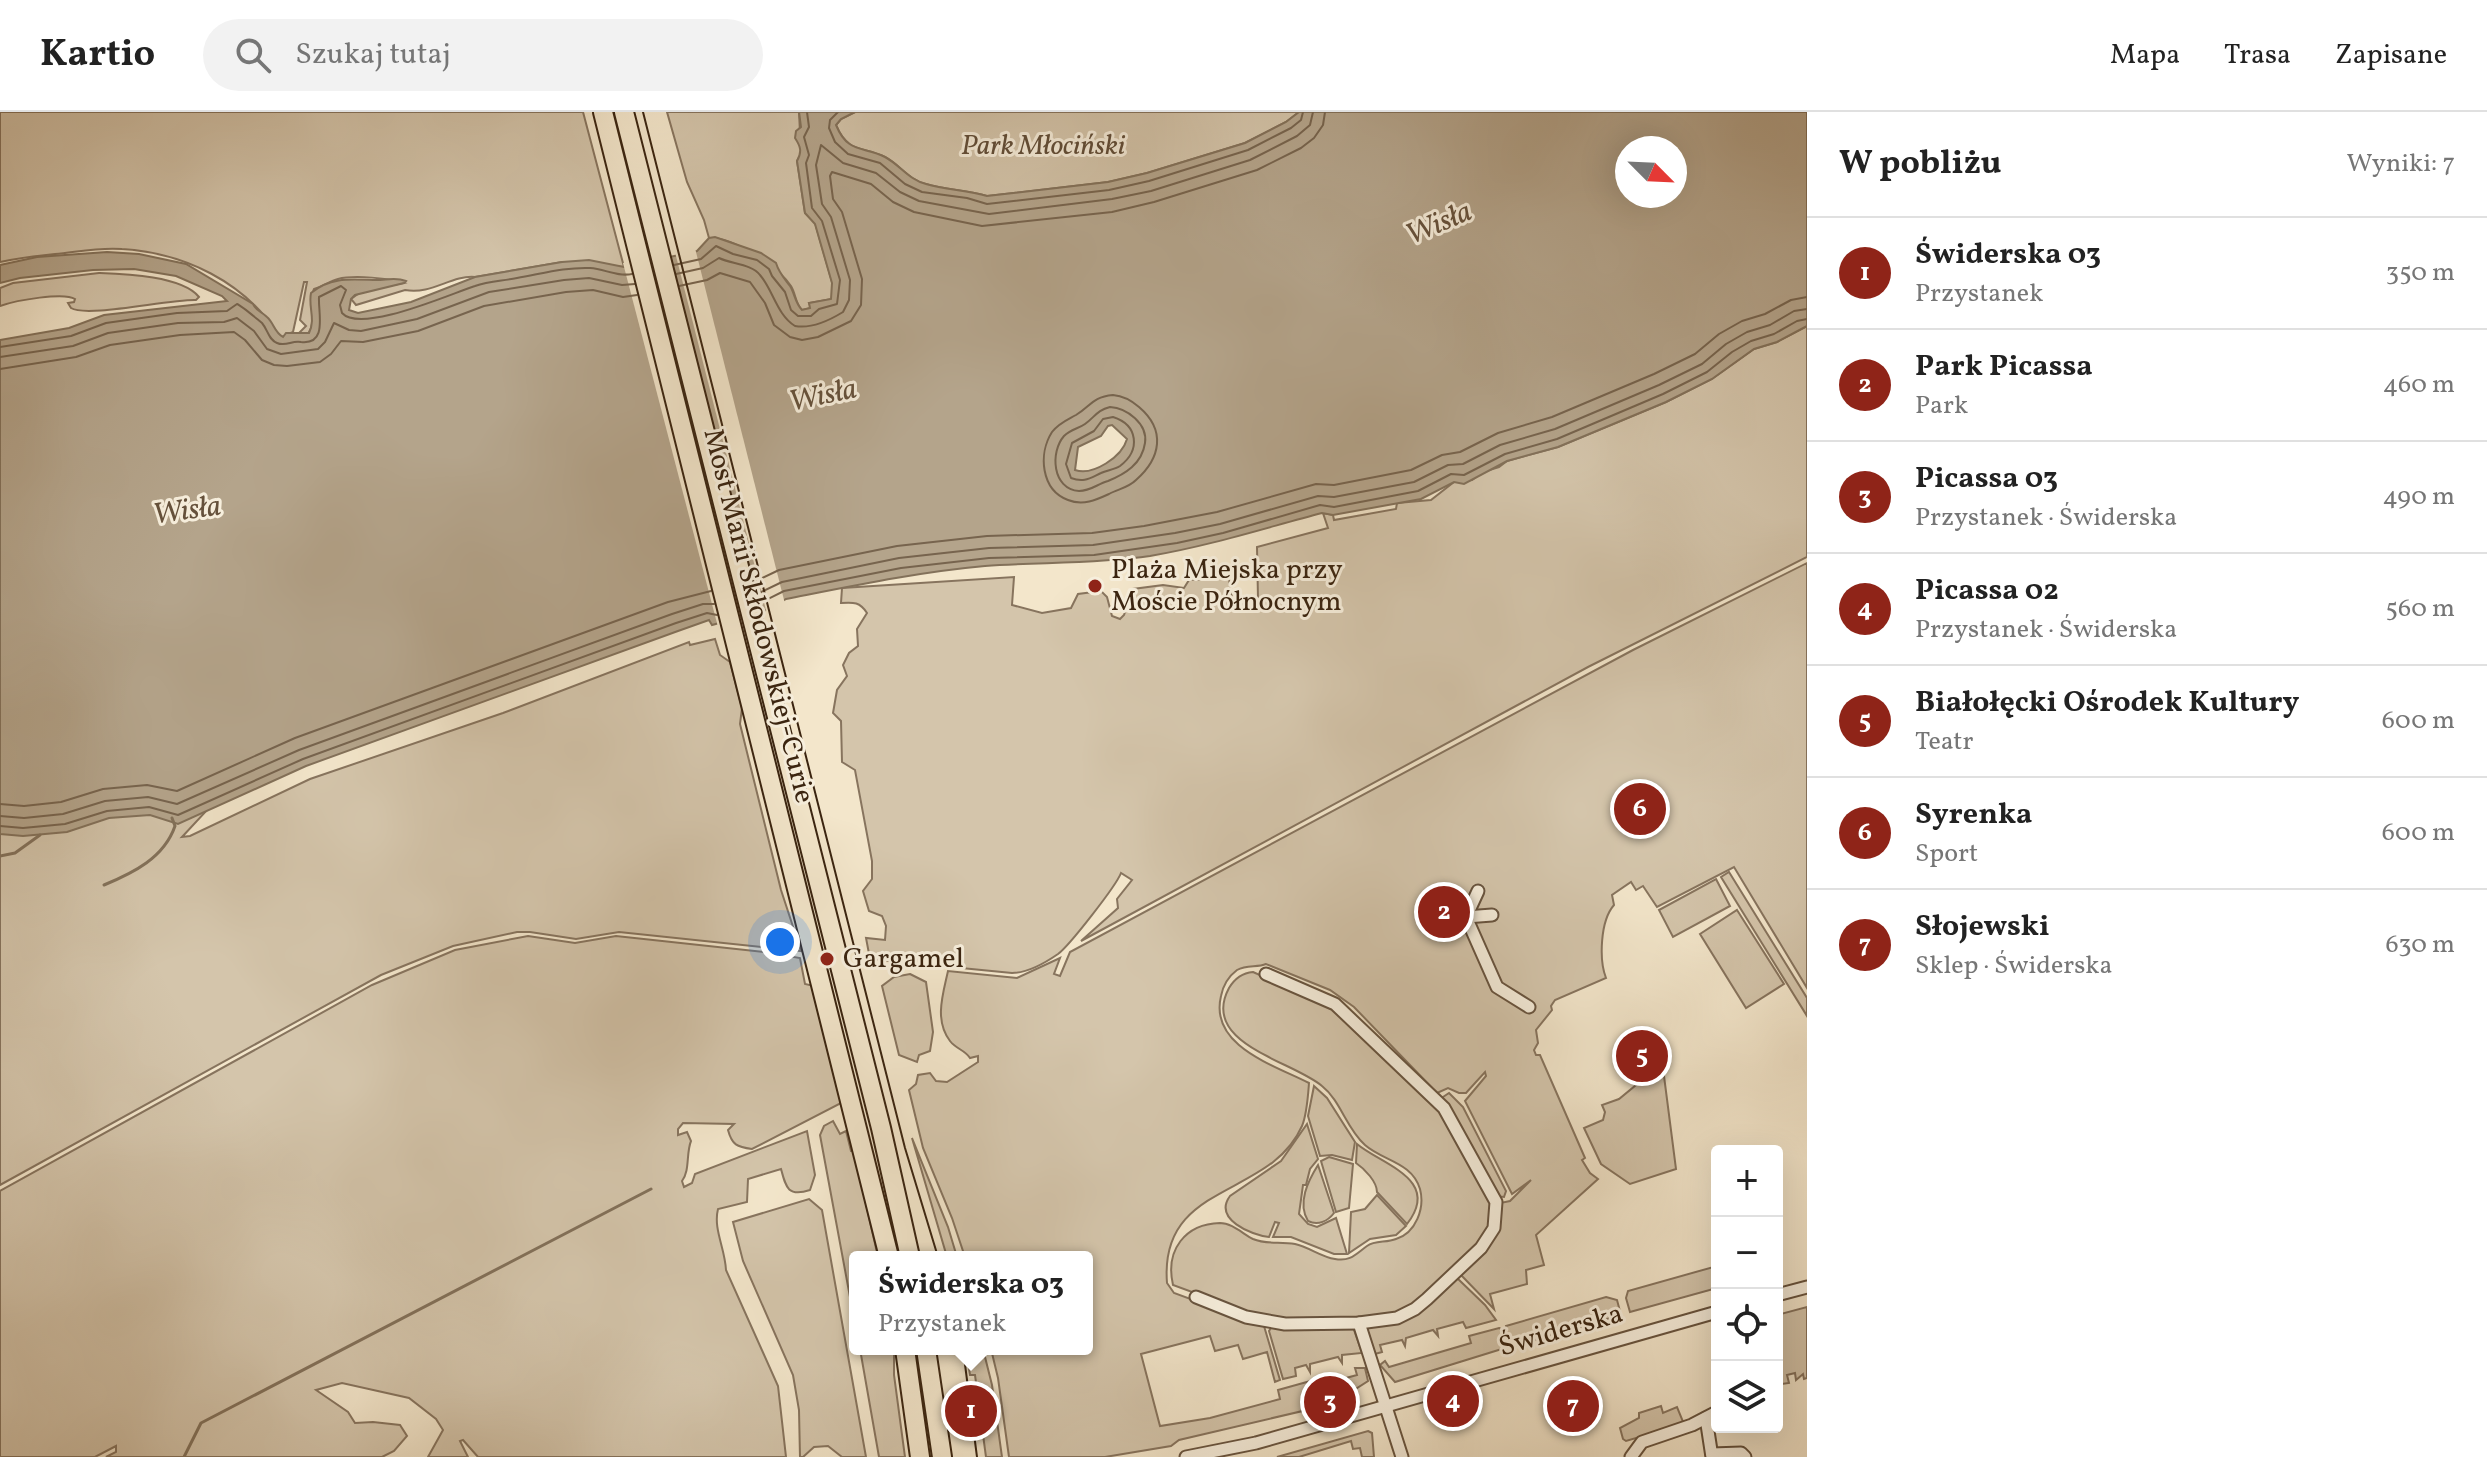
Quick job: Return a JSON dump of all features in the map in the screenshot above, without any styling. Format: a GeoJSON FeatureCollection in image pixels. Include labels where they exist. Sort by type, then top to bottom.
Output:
{"type":"FeatureCollection","features":[{"type":"Feature","properties":{"kind":"main road","name":"Most Marii Skłodowskiej-Curie"},"geometry":{"type":"LineString","coordinates":[[603,112],[888,1251]]}},
{"type":"Feature","properties":{"kind":"main road","name":"Most Marii Skłodowskiej-Curie"},"geometry":{"type":"LineString","coordinates":[[624,112],[881,1128],[909,1251]]}},
{"type":"Feature","properties":{"kind":"main road"},"geometry":{"type":"LineString","coordinates":[[906,1355],[920,1457]]}},
{"type":"Feature","properties":{"kind":"main road"},"geometry":{"type":"LineString","coordinates":[[927,1355],[942,1457]]}},
{"type":"Feature","properties":{"kind":"street"},"geometry":{"type":"LineString","coordinates":[[1463,916],[1478,891]]}},
{"type":"Feature","properties":{"kind":"street"},"geometry":{"type":"LineString","coordinates":[[1454,903],[1497,987],[1529,1007]]}},
{"type":"Feature","properties":{"kind":"street"},"geometry":{"type":"LineString","coordinates":[[1463,916],[1492,915]]}},
{"type":"Feature","properties":{"kind":"street"},"geometry":{"type":"LineString","coordinates":[[1196,1297],[1246,1317],[1271,1323],[1359,1323],[1397,1318],[1427,1299],[1487,1240],[1494,1228],[1496,1202],[1444,1108],[1335,1004],[1266,974]]}},
{"type":"Feature","properties":{"kind":"street"},"geometry":{"type":"LineString","coordinates":[[1783,1293],[1807,1287]]}},
{"type":"Feature","properties":{"kind":"street","name":"Świderska"},"geometry":{"type":"LineString","coordinates":[[1186,1457],[1256,1443],[1711,1314]]}},
{"type":"Feature","properties":{"kind":"street"},"geometry":{"type":"LineString","coordinates":[[1359,1323],[1402,1457]]}},
{"type":"Feature","properties":{"kind":"street"},"geometry":{"type":"LineString","coordinates":[[1631,1457],[1642,1442],[1711,1415]]}},
{"type":"Feature","properties":{"kind":"street"},"geometry":{"type":"LineString","coordinates":[[1711,1433],[1712,1455],[1741,1453],[1745,1457]]}},
{"type":"Feature","properties":{"kind":"green space"},"geometry":{"type":"Polygon","coordinates":[[[0,112],[583,112],[624,267],[562,262],[466,277],[424,290],[405,290],[356,305],[351,299],[362,291],[404,283],[372,278],[338,279],[314,289],[312,323],[308,334],[299,333],[306,326],[300,320],[307,282],[304,282],[293,332],[282,337],[248,299],[230,285],[190,264],[168,257],[105,249],[0,262],[0,112]]]}},
{"type":"Feature","properties":{"kind":"green space"},"geometry":{"type":"Polygon","coordinates":[[[667,112],[799,112],[801,154],[797,161],[805,213],[815,223],[832,282],[832,299],[809,303],[811,308],[802,310],[791,286],[765,261],[730,242],[709,238],[687,182],[667,112]]]}},
{"type":"Feature","properties":{"kind":"green space","name":"Park Młociński"},"geometry":{"type":"Polygon","coordinates":[[[855,112],[1299,112],[1245,143],[1147,173],[1108,182],[987,196],[920,182],[885,157],[851,145],[836,125],[855,112]]]}},
{"type":"Feature","properties":{"kind":"green space"},"geometry":{"type":"Polygon","coordinates":[[[99,273],[167,280],[191,290],[199,297],[196,300],[93,311],[71,308],[68,303],[75,299],[61,296],[0,306],[0,288],[13,283],[99,273]]]}},
{"type":"Feature","properties":{"kind":"green space"},"geometry":{"type":"Polygon","coordinates":[[[1807,326],[1807,557],[1588,667],[1081,941],[1118,908],[1117,899],[1132,880],[1121,873],[1064,949],[1036,967],[1012,973],[870,959],[866,938],[885,940],[886,926],[882,916],[869,911],[863,891],[872,879],[872,861],[855,770],[842,762],[841,721],[833,713],[837,690],[847,676],[843,665],[849,653],[858,646],[857,629],[867,613],[856,604],[841,603],[842,588],[1014,577],[1012,605],[1042,613],[1071,608],[1078,594],[1101,591],[1107,597],[1112,616],[1120,619],[1133,589],[1163,585],[1184,588],[1189,580],[1213,579],[1228,573],[1233,604],[1254,604],[1258,599],[1257,547],[1328,528],[1323,513],[1333,515],[1334,520],[1396,509],[1397,503],[1431,500],[1454,482],[1472,480],[1507,461],[1558,447],[1666,402],[1712,379],[1754,349],[1777,342],[1807,326]]]}},
{"type":"Feature","properties":{"kind":"green space"},"geometry":{"type":"Polygon","coordinates":[[[1807,563],[1807,988],[1734,867],[1657,907],[1643,886],[1636,890],[1631,882],[1612,895],[1614,905],[1606,921],[1602,941],[1606,978],[1555,1000],[1552,1010],[1536,1030],[1538,1043],[1534,1050],[1536,1055],[1540,1055],[1585,1158],[1582,1160],[1598,1179],[1536,1235],[1544,1265],[1526,1270],[1527,1284],[1490,1294],[1494,1309],[1459,1273],[1486,1247],[1500,1203],[1510,1201],[1531,1180],[1512,1194],[1465,1101],[1486,1076],[1485,1072],[1466,1093],[1448,1088],[1437,1093],[1354,1007],[1330,990],[1266,964],[1237,970],[1231,975],[1221,996],[1220,1013],[1225,1028],[1247,1052],[1309,1083],[1305,1116],[1287,1150],[1266,1167],[1198,1208],[1180,1226],[1169,1250],[1167,1283],[1174,1293],[1264,1326],[1280,1380],[1275,1382],[1267,1352],[1243,1359],[1238,1345],[1215,1351],[1210,1336],[1141,1354],[1160,1426],[1210,1418],[1280,1399],[1278,1390],[1314,1380],[1316,1386],[1357,1375],[1355,1368],[1365,1368],[1368,1381],[1343,1397],[1314,1405],[1311,1409],[1179,1440],[1171,1446],[1105,1457],[1009,1457],[992,1355],[1093,1355],[1093,1251],[963,1251],[923,1148],[909,1090],[916,1084],[918,1075],[930,1073],[936,1081],[947,1082],[978,1062],[978,1056],[970,1058],[952,1044],[942,1024],[941,1007],[948,971],[1017,978],[1060,958],[1054,974],[1060,976],[1070,952],[1633,650],[1807,563]]]}},
{"type":"Feature","properties":{"kind":"green space"},"geometry":{"type":"Polygon","coordinates":[[[715,639],[720,655],[730,662],[742,708],[740,724],[781,890],[801,951],[619,932],[576,939],[517,932],[453,946],[381,975],[0,1185],[0,821],[209,808],[182,837],[190,836],[310,779],[503,713],[689,642],[690,645],[715,639]]]}},
{"type":"Feature","properties":{"kind":"green space"},"geometry":{"type":"Polygon","coordinates":[[[1729,872],[1807,998],[1807,1016],[1721,877],[1729,872]]]}},
{"type":"Feature","properties":{"kind":"green space"},"geometry":{"type":"Polygon","coordinates":[[[1716,879],[1730,906],[1673,937],[1659,910],[1716,879]]]}},
{"type":"Feature","properties":{"kind":"green space"},"geometry":{"type":"Polygon","coordinates":[[[1737,910],[1784,984],[1746,1008],[1700,934],[1737,910]]]}},
{"type":"Feature","properties":{"kind":"green space"},"geometry":{"type":"Polygon","coordinates":[[[528,936],[575,943],[616,936],[800,958],[805,984],[814,986],[845,1101],[752,1149],[733,1142],[728,1130],[734,1124],[683,1123],[678,1129],[678,1135],[687,1132],[691,1141],[682,1181],[684,1187],[692,1183],[695,1174],[807,1131],[815,1175],[810,1190],[797,1192],[789,1189],[781,1169],[748,1179],[747,1202],[718,1209],[717,1216],[726,1270],[778,1386],[786,1457],[478,1457],[463,1440],[460,1441],[468,1457],[428,1457],[443,1430],[436,1419],[409,1398],[342,1383],[316,1390],[348,1412],[355,1423],[400,1425],[407,1436],[394,1451],[382,1457],[106,1457],[116,1452],[116,1446],[95,1457],[0,1457],[0,1191],[372,985],[455,950],[528,936]]]}},
{"type":"Feature","properties":{"kind":"green space"},"geometry":{"type":"Polygon","coordinates":[[[1253,972],[1338,1010],[1444,1116],[1491,1205],[1490,1224],[1481,1241],[1406,1309],[1372,1317],[1280,1321],[1260,1317],[1173,1285],[1171,1272],[1175,1250],[1180,1241],[1197,1228],[1224,1223],[1258,1241],[1295,1244],[1340,1260],[1352,1257],[1370,1244],[1403,1236],[1414,1226],[1420,1212],[1420,1189],[1411,1173],[1365,1145],[1329,1092],[1308,1077],[1253,1049],[1227,1023],[1223,1007],[1229,988],[1239,977],[1253,972]]]}},
{"type":"Feature","properties":{"kind":"green space"},"geometry":{"type":"Polygon","coordinates":[[[910,974],[926,982],[933,1032],[930,1051],[919,1055],[917,1062],[899,1055],[882,986],[894,977],[910,974]]]}},
{"type":"Feature","properties":{"kind":"green space"},"geometry":{"type":"Polygon","coordinates":[[[1664,1076],[1676,1169],[1630,1184],[1601,1164],[1584,1128],[1603,1120],[1605,1112],[1602,1105],[1619,1099],[1641,1081],[1664,1076]]]}},
{"type":"Feature","properties":{"kind":"green space"},"geometry":{"type":"Polygon","coordinates":[[[1314,1086],[1327,1098],[1355,1142],[1352,1160],[1332,1155],[1320,1156],[1308,1116],[1314,1086]]]}},
{"type":"Feature","properties":{"kind":"green space"},"geometry":{"type":"Polygon","coordinates":[[[1449,1093],[1463,1107],[1506,1191],[1504,1197],[1495,1196],[1440,1099],[1449,1093]]]}},
{"type":"Feature","properties":{"kind":"green space"},"geometry":{"type":"Polygon","coordinates":[[[833,1121],[840,1134],[846,1131],[851,1151],[854,1151],[877,1251],[849,1251],[849,1292],[820,1135],[824,1126],[833,1121]]]}},
{"type":"Feature","properties":{"kind":"green space"},"geometry":{"type":"Polygon","coordinates":[[[1307,1124],[1318,1159],[1310,1169],[1306,1185],[1303,1185],[1299,1214],[1308,1224],[1317,1227],[1336,1218],[1347,1254],[1334,1254],[1291,1237],[1273,1237],[1279,1223],[1275,1222],[1269,1237],[1253,1233],[1236,1224],[1226,1212],[1230,1196],[1281,1161],[1307,1124]]]}},
{"type":"Feature","properties":{"kind":"green space"},"geometry":{"type":"Polygon","coordinates":[[[912,1138],[955,1251],[945,1251],[912,1138]]]}},
{"type":"Feature","properties":{"kind":"green space"},"geometry":{"type":"Polygon","coordinates":[[[1357,1144],[1413,1184],[1417,1195],[1416,1209],[1407,1224],[1377,1192],[1370,1176],[1356,1163],[1357,1144]]]}},
{"type":"Feature","properties":{"kind":"green space"},"geometry":{"type":"Polygon","coordinates":[[[1329,1157],[1353,1164],[1349,1208],[1336,1212],[1321,1161],[1329,1157]]]}},
{"type":"Feature","properties":{"kind":"green space"},"geometry":{"type":"Polygon","coordinates":[[[1318,1165],[1334,1213],[1326,1220],[1315,1223],[1308,1221],[1304,1200],[1318,1165]]]}},
{"type":"Feature","properties":{"kind":"green space"},"geometry":{"type":"Polygon","coordinates":[[[1377,1195],[1406,1226],[1396,1235],[1370,1239],[1349,1253],[1351,1212],[1365,1209],[1377,1195]]]}},
{"type":"Feature","properties":{"kind":"green space"},"geometry":{"type":"Polygon","coordinates":[[[809,1199],[822,1210],[866,1457],[842,1457],[828,1446],[814,1447],[800,1457],[799,1410],[793,1375],[743,1261],[733,1222],[809,1199]]]}},
{"type":"Feature","properties":{"kind":"green space"},"geometry":{"type":"Polygon","coordinates":[[[1711,1268],[1711,1290],[1630,1312],[1626,1298],[1628,1291],[1711,1268]]]}},
{"type":"Feature","properties":{"kind":"green space"},"geometry":{"type":"Polygon","coordinates":[[[1456,1277],[1496,1320],[1466,1328],[1463,1322],[1437,1329],[1438,1336],[1433,1330],[1406,1338],[1405,1346],[1402,1340],[1380,1345],[1382,1352],[1375,1354],[1367,1329],[1370,1326],[1382,1325],[1456,1277]]]}},
{"type":"Feature","properties":{"kind":"green space"},"geometry":{"type":"Polygon","coordinates":[[[1606,1297],[1617,1300],[1621,1315],[1511,1347],[1509,1345],[1506,1326],[1606,1297]]]}},
{"type":"Feature","properties":{"kind":"green space"},"geometry":{"type":"Polygon","coordinates":[[[1807,1307],[1807,1378],[1804,1379],[1803,1374],[1796,1380],[1795,1373],[1787,1375],[1789,1383],[1783,1384],[1783,1361],[1783,1313],[1807,1307]]]}},
{"type":"Feature","properties":{"kind":"green space"},"geometry":{"type":"Polygon","coordinates":[[[1353,1327],[1362,1353],[1342,1355],[1342,1363],[1338,1357],[1310,1364],[1310,1372],[1306,1365],[1295,1368],[1296,1376],[1283,1379],[1269,1331],[1271,1328],[1353,1327]]]}},
{"type":"Feature","properties":{"kind":"green space"},"geometry":{"type":"Polygon","coordinates":[[[1499,1328],[1503,1330],[1505,1348],[1395,1382],[1380,1365],[1385,1361],[1389,1367],[1471,1343],[1469,1336],[1499,1328]]]}},
{"type":"Feature","properties":{"kind":"green space"},"geometry":{"type":"Polygon","coordinates":[[[861,1355],[894,1355],[905,1457],[879,1457],[861,1355]]]}},
{"type":"Feature","properties":{"kind":"green space"},"geometry":{"type":"Polygon","coordinates":[[[967,1355],[984,1355],[1002,1457],[986,1457],[975,1375],[970,1375],[967,1355]]]}},
{"type":"Feature","properties":{"kind":"green space"},"geometry":{"type":"Polygon","coordinates":[[[1661,1406],[1663,1413],[1677,1407],[1684,1424],[1626,1441],[1623,1439],[1620,1428],[1639,1418],[1639,1413],[1661,1406]]]}},
{"type":"Feature","properties":{"kind":"green space"},"geometry":{"type":"Polygon","coordinates":[[[1368,1431],[1372,1433],[1374,1457],[1362,1457],[1360,1448],[1353,1449],[1351,1441],[1299,1457],[1277,1457],[1368,1431]]]}},
{"type":"Feature","properties":{"kind":"water","name":"Wisła"},"geometry":{"type":"Polygon","coordinates":[[[799,112],[855,112],[836,125],[851,145],[885,157],[920,182],[987,196],[1108,182],[1147,173],[1245,143],[1299,112],[1807,112],[1807,326],[1777,342],[1754,349],[1712,379],[1666,402],[1558,447],[1507,461],[1464,484],[1454,482],[1421,499],[1333,515],[1322,513],[1150,556],[960,569],[786,599],[770,609],[712,625],[709,620],[306,766],[178,824],[150,815],[109,818],[67,832],[23,836],[0,834],[0,340],[69,328],[104,315],[227,301],[176,276],[134,269],[93,270],[0,283],[0,265],[37,257],[107,252],[139,254],[186,264],[253,304],[283,337],[286,333],[309,333],[312,323],[311,293],[333,282],[348,279],[406,281],[355,295],[349,310],[358,313],[411,302],[475,277],[589,260],[624,267],[697,251],[709,238],[715,237],[761,253],[776,263],[802,310],[810,308],[809,303],[831,299],[832,283],[815,224],[805,213],[796,131],[801,127],[799,112]],[[1112,425],[1108,426],[1101,436],[1078,447],[1075,470],[1090,470],[1106,464],[1127,439],[1112,425]]]}},
{"type":"Feature","properties":{"kind":"pier"},"geometry":{"type":"Polygon","coordinates":[[[695,248],[785,604],[767,614],[675,252],[695,248]]]}},
{"type":"Feature","properties":{"kind":"pier"},"geometry":{"type":"Polygon","coordinates":[[[648,258],[740,621],[718,627],[623,263],[648,258]]]}},
{"type":"Feature","properties":{"kind":"waterway"},"geometry":{"type":"LineString","coordinates":[[104,885],[155,856],[175,826],[172,818]]}},
{"type":"Feature","properties":{"kind":"waterway"},"geometry":{"type":"LineString","coordinates":[[0,856],[15,853],[40,835]]}},
{"type":"Feature","properties":{"kind":"waterway"},"geometry":{"type":"LineString","coordinates":[[184,1457],[201,1423],[651,1189]]}},
{"type":"Feature","properties":{"kind":"tram line"},"geometry":{"type":"LineString","coordinates":[[643,112],[905,1148],[936,1251]]}},
{"type":"Feature","properties":{"kind":"tram line"},"geometry":{"type":"LineString","coordinates":[[964,1355],[977,1457]]}},
{"type":"Feature","properties":{"kind":"place","name":"Plaża Miejska przy Moście Północnym"},"geometry":{"type":"Point","coordinates":[1095,586]}},
{"type":"Feature","properties":{"kind":"place","name":"Syrenka"},"geometry":{"type":"Point","coordinates":[1640,809]}},
{"type":"Feature","properties":{"kind":"place","name":"Park Picassa"},"geometry":{"type":"Point","coordinates":[1444,912]}},
{"type":"Feature","properties":{"kind":"place","name":"Gargamel"},"geometry":{"type":"Point","coordinates":[827,959]}},
{"type":"Feature","properties":{"kind":"place","name":"Białołęcki Ośrodek Kultury"},"geometry":{"type":"Point","coordinates":[1642,1056]}},
{"type":"Feature","properties":{"kind":"place","name":"Picassa 02"},"geometry":{"type":"Point","coordinates":[1453,1401]}},
{"type":"Feature","properties":{"kind":"place","name":"Picassa 03"},"geometry":{"type":"Point","coordinates":[1330,1402]}},
{"type":"Feature","properties":{"kind":"place","name":"Słojewski"},"geometry":{"type":"Point","coordinates":[1573,1406]}},
{"type":"Feature","properties":{"kind":"place","name":"Świderska 03"},"geometry":{"type":"Point","coordinates":[971,1411]}}]}
